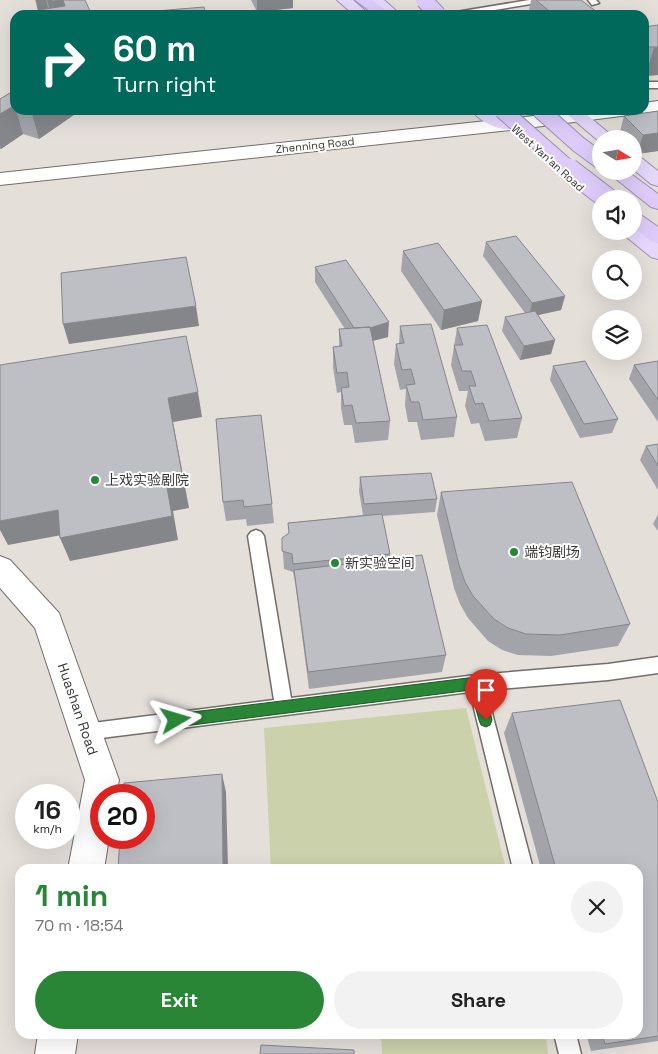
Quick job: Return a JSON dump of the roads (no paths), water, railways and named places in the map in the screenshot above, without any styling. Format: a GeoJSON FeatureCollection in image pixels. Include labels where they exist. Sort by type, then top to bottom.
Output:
{"type":"FeatureCollection","features":[{"type":"Feature","properties":{"kind":"highway"},"geometry":{"type":"LineString","coordinates":[[362,0],[378,10]]}},
{"type":"Feature","properties":{"kind":"highway"},"geometry":{"type":"LineString","coordinates":[[386,0],[395,10]]}},
{"type":"Feature","properties":{"kind":"highway"},"geometry":{"type":"LineString","coordinates":[[414,0],[427,10]]}},
{"type":"Feature","properties":{"kind":"highway"},"geometry":{"type":"LineString","coordinates":[[424,0],[433,10]]}},
{"type":"Feature","properties":{"kind":"highway"},"geometry":{"type":"LineString","coordinates":[[546,115],[592,154]]}},
{"type":"Feature","properties":{"kind":"highway"},"geometry":{"type":"LineString","coordinates":[[507,117],[596,190]]}},
{"type":"Feature","properties":{"kind":"highway"},"geometry":{"type":"LineString","coordinates":[[627,180],[658,202]]}},
{"type":"Feature","properties":{"kind":"highway"},"geometry":{"type":"LineString","coordinates":[[642,225],[658,237]]}},
{"type":"Feature","properties":{"kind":"main road"},"geometry":{"type":"LineString","coordinates":[[344,0],[357,10]]}},
{"type":"Feature","properties":{"kind":"main road"},"geometry":{"type":"LineString","coordinates":[[374,0],[387,10]]}},
{"type":"Feature","properties":{"kind":"main road"},"geometry":{"type":"LineString","coordinates":[[424,0],[438,10]]}},
{"type":"Feature","properties":{"kind":"main road"},"geometry":{"type":"LineString","coordinates":[[486,115],[491,119],[507,117]]}},
{"type":"Feature","properties":{"kind":"main road"},"geometry":{"type":"LineString","coordinates":[[577,115],[596,130]]}},
{"type":"Feature","properties":{"kind":"main road","name":"West Yan'an Road"},"geometry":{"type":"LineString","coordinates":[[507,117],[592,197]]}},
{"type":"Feature","properties":{"kind":"main road"},"geometry":{"type":"LineString","coordinates":[[642,167],[658,180]]}},
{"type":"Feature","properties":{"kind":"main road"},"geometry":{"type":"LineString","coordinates":[[641,240],[658,253]]}},
{"type":"Feature","properties":{"kind":"street","name":"Zhenning Road"},"geometry":{"type":"LineString","coordinates":[[0,179],[507,117],[541,115]]}},
{"type":"Feature","properties":{"kind":"street","name":"Huashan Road"},"geometry":{"type":"LineString","coordinates":[[0,568],[48,622],[102,780],[87,864]]}},
{"type":"Feature","properties":{"kind":"street"},"geometry":{"type":"LineString","coordinates":[[55,1054],[57,1039]]}},
{"type":"Feature","properties":{"kind":"lane"},"geometry":{"type":"LineString","coordinates":[[468,0],[482,10]]}},
{"type":"Feature","properties":{"kind":"lane"},"geometry":{"type":"LineString","coordinates":[[495,10],[543,0]]}},
{"type":"Feature","properties":{"kind":"lane"},"geometry":{"type":"LineString","coordinates":[[256,536],[284,707]]}},
{"type":"Feature","properties":{"kind":"lane"},"geometry":{"type":"LineString","coordinates":[[85,732],[476,683],[608,672],[658,665]]}},
{"type":"Feature","properties":{"kind":"lane"},"geometry":{"type":"LineString","coordinates":[[476,683],[522,864]]}},
{"type":"Feature","properties":{"kind":"lane"},"geometry":{"type":"LineString","coordinates":[[566,1039],[570,1054]]}},
{"type":"Feature","properties":{"kind":"place","name":"上戏实验剧院"},"geometry":{"type":"Point","coordinates":[95,480]}},
{"type":"Feature","properties":{"kind":"place","name":"端钧剧场"},"geometry":{"type":"Point","coordinates":[514,552]}},
{"type":"Feature","properties":{"kind":"place","name":"新实验空间"},"geometry":{"type":"Point","coordinates":[335,563]}}]}
